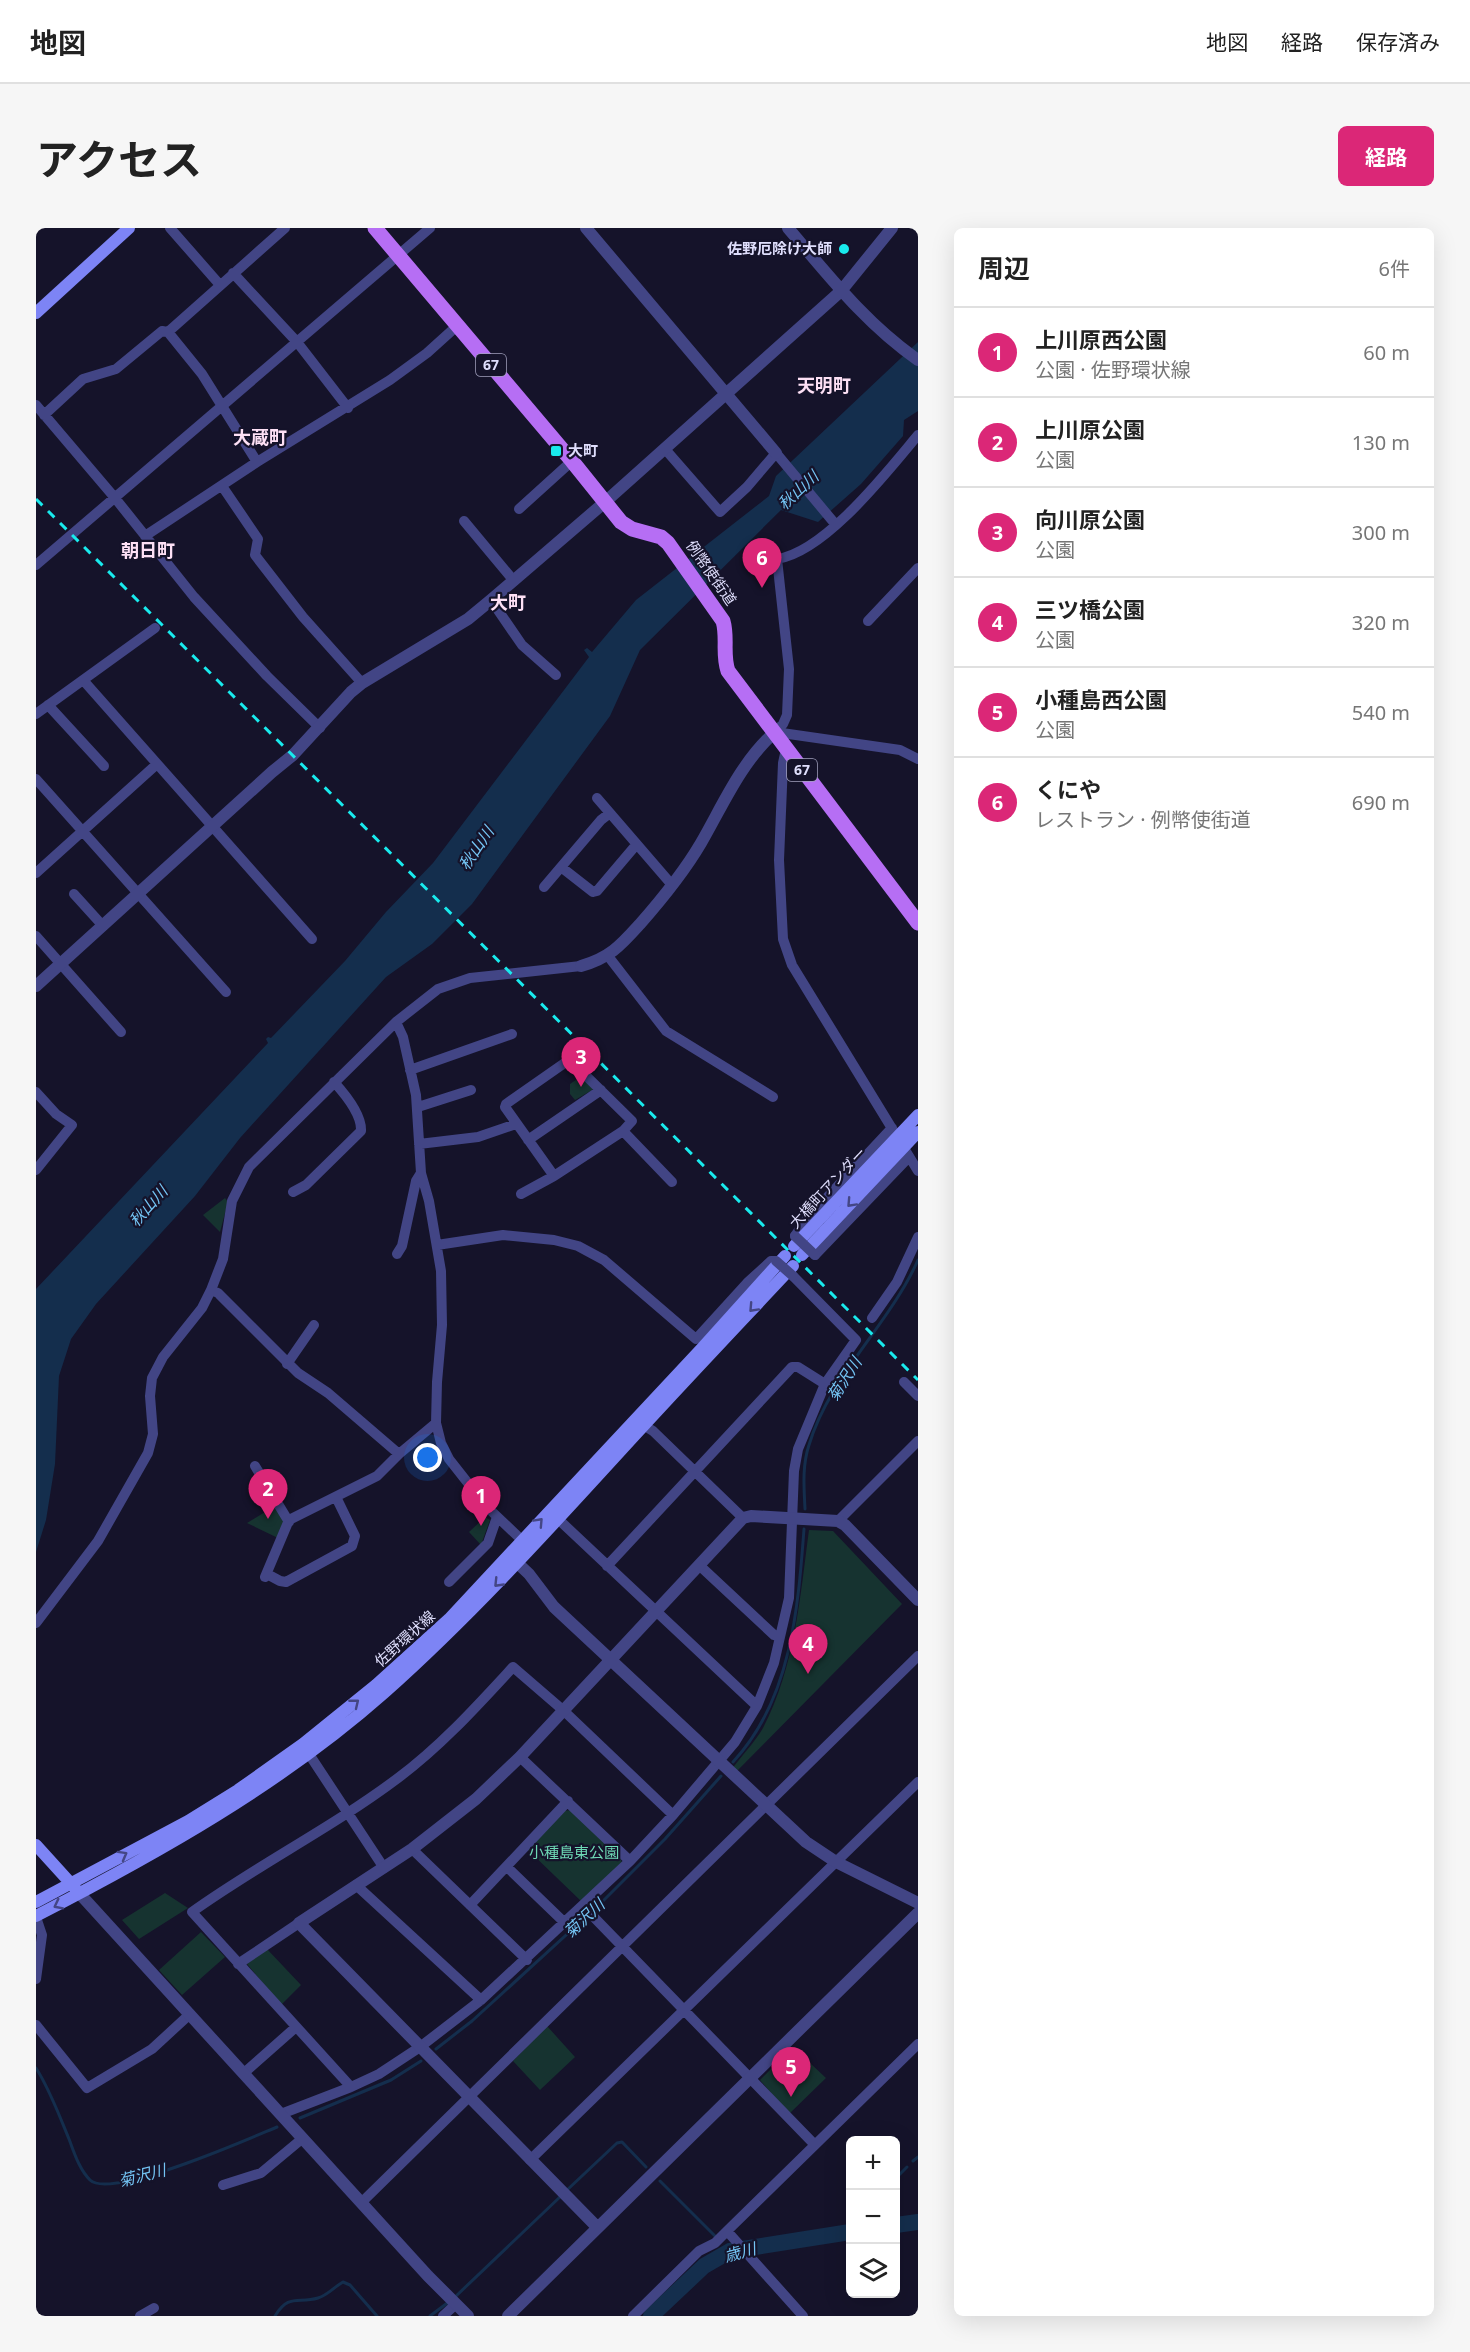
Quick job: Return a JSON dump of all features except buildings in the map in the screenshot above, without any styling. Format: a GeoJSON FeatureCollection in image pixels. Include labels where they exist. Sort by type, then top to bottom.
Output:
{"type":"FeatureCollection","features":[{"type":"Feature","properties":{"kind":"main road"},"geometry":{"type":"LineString","coordinates":[[36,313],[129,228]]}},
{"type":"Feature","properties":{"kind":"main road","name":"例幣使街道"},"geometry":{"type":"LineString","coordinates":[[375,228],[626,526],[661,537],[674,550],[723,621],[726,632],[724,652],[728,671],[918,923]]}},
{"type":"Feature","properties":{"kind":"main road"},"geometry":{"type":"LineString","coordinates":[[901,1142],[918,1115]]}},
{"type":"Feature","properties":{"kind":"main road"},"geometry":{"type":"LineString","coordinates":[[901,1142],[918,1132]]}},
{"type":"Feature","properties":{"kind":"main road","name":"大橋町アンダー"},"geometry":{"type":"LineString","coordinates":[[802,1248],[901,1142]]}},
{"type":"Feature","properties":{"kind":"main road","name":"佐野環状線"},"geometry":{"type":"LineString","coordinates":[[36,1917],[150,1857],[195,1829],[305,1748],[513,1559],[787,1265]]}},
{"type":"Feature","properties":{"kind":"main road","name":"佐野環状線"},"geometry":{"type":"LineString","coordinates":[[526,1544],[558,1519],[639,1423]]}},
{"type":"Feature","properties":{"kind":"main road","name":"佐野環状線"},"geometry":{"type":"LineString","coordinates":[[36,1902],[188,1821],[305,1748]]}},
{"type":"Feature","properties":{"kind":"main road"},"geometry":{"type":"LineString","coordinates":[[36,1845],[80,1894]]}},
{"type":"Feature","properties":{"kind":"street"},"geometry":{"type":"LineString","coordinates":[[170,228],[220,285]]}},
{"type":"Feature","properties":{"kind":"street"},"geometry":{"type":"LineString","coordinates":[[168,332],[285,228]]}},
{"type":"Feature","properties":{"kind":"street"},"geometry":{"type":"LineString","coordinates":[[36,565],[430,228]]}},
{"type":"Feature","properties":{"kind":"street"},"geometry":{"type":"LineString","coordinates":[[586,228],[834,522]]}},
{"type":"Feature","properties":{"kind":"street"},"geometry":{"type":"LineString","coordinates":[[788,228],[841,291],[876,328],[918,360]]}},
{"type":"Feature","properties":{"kind":"street"},"geometry":{"type":"LineString","coordinates":[[36,986],[293,755],[362,683],[468,619],[665,450],[841,291],[892,228]]}},
{"type":"Feature","properties":{"kind":"street"},"geometry":{"type":"LineString","coordinates":[[233,273],[297,342],[348,408]]}},
{"type":"Feature","properties":{"kind":"street"},"geometry":{"type":"LineString","coordinates":[[145,536],[257,462],[348,408],[427,353],[458,325]]}},
{"type":"Feature","properties":{"kind":"street"},"geometry":{"type":"LineString","coordinates":[[44,415],[84,379],[116,369],[162,331],[168,332],[202,374],[257,462]]}},
{"type":"Feature","properties":{"kind":"street"},"geometry":{"type":"LineString","coordinates":[[36,405],[115,498],[194,597],[267,676],[320,728]]}},
{"type":"Feature","properties":{"kind":"street"},"geometry":{"type":"LineString","coordinates":[[36,1623],[98,1541],[148,1452],[153,1434],[150,1396],[153,1378],[163,1357],[202,1308],[212,1290],[223,1259],[232,1201],[244,1175],[258,1157],[396,1022],[438,989],[470,978],[581,966],[608,956],[647,916],[701,843],[732,787],[759,747],[783,724],[787,715],[789,669],[777,559],[797,553],[834,522],[847,516],[918,435]]}},
{"type":"Feature","properties":{"kind":"street"},"geometry":{"type":"LineString","coordinates":[[665,450],[720,512],[778,456]]}},
{"type":"Feature","properties":{"kind":"street"},"geometry":{"type":"LineString","coordinates":[[519,509],[572,461]]}},
{"type":"Feature","properties":{"kind":"street"},"geometry":{"type":"LineString","coordinates":[[222,486],[258,539],[255,555],[303,617],[362,683]]}},
{"type":"Feature","properties":{"kind":"street"},"geometry":{"type":"LineString","coordinates":[[464,521],[514,581]]}},
{"type":"Feature","properties":{"kind":"street"},"geometry":{"type":"LineString","coordinates":[[868,621],[917,572]]}},
{"type":"Feature","properties":{"kind":"street"},"geometry":{"type":"LineString","coordinates":[[491,600],[522,645],[556,675]]}},
{"type":"Feature","properties":{"kind":"street"},"geometry":{"type":"LineString","coordinates":[[36,714],[155,628]]}},
{"type":"Feature","properties":{"kind":"street"},"geometry":{"type":"LineString","coordinates":[[83,680],[312,939]]}},
{"type":"Feature","properties":{"kind":"street"},"geometry":{"type":"LineString","coordinates":[[48,705],[104,766]]}},
{"type":"Feature","properties":{"kind":"street"},"geometry":{"type":"LineString","coordinates":[[775,732],[900,750],[918,759]]}},
{"type":"Feature","properties":{"kind":"street"},"geometry":{"type":"LineString","coordinates":[[786,749],[783,763],[779,860],[783,939],[792,965],[918,1171]]}},
{"type":"Feature","properties":{"kind":"street"},"geometry":{"type":"LineString","coordinates":[[36,873],[157,764]]}},
{"type":"Feature","properties":{"kind":"street"},"geometry":{"type":"LineString","coordinates":[[36,778],[226,992]]}},
{"type":"Feature","properties":{"kind":"street"},"geometry":{"type":"LineString","coordinates":[[597,798],[672,885]]}},
{"type":"Feature","properties":{"kind":"street"},"geometry":{"type":"LineString","coordinates":[[544,887],[601,820],[610,813]]}},
{"type":"Feature","properties":{"kind":"street"},"geometry":{"type":"LineString","coordinates":[[561,867],[593,892],[597,891],[636,845]]}},
{"type":"Feature","properties":{"kind":"street"},"geometry":{"type":"LineString","coordinates":[[74,894],[104,926]]}},
{"type":"Feature","properties":{"kind":"street"},"geometry":{"type":"LineString","coordinates":[[36,936],[121,1032]]}},
{"type":"Feature","properties":{"kind":"street"},"geometry":{"type":"LineString","coordinates":[[608,956],[666,1030],[773,1096]]}},
{"type":"Feature","properties":{"kind":"street"},"geometry":{"type":"LineString","coordinates":[[396,1022],[403,1037],[418,1107],[421,1173],[437,1245],[443,1301],[436,1423],[441,1443],[449,1459],[497,1517],[526,1544]]}},
{"type":"Feature","properties":{"kind":"street"},"geometry":{"type":"LineString","coordinates":[[410,1070],[512,1034]]}},
{"type":"Feature","properties":{"kind":"street"},"geometry":{"type":"LineString","coordinates":[[521,1194],[554,1176],[623,1131],[632,1121],[573,1063],[566,1062],[506,1104],[505,1107],[554,1176]]}},
{"type":"Feature","properties":{"kind":"street"},"geometry":{"type":"LineString","coordinates":[[293,1192],[306,1185],[361,1131],[361,1123],[334,1082]]}},
{"type":"Feature","properties":{"kind":"street"},"geometry":{"type":"LineString","coordinates":[[418,1107],[471,1090]]}},
{"type":"Feature","properties":{"kind":"street"},"geometry":{"type":"LineString","coordinates":[[528,1140],[601,1090]]}},
{"type":"Feature","properties":{"kind":"street"},"geometry":{"type":"LineString","coordinates":[[36,1092],[56,1114],[72,1125],[36,1170]]}},
{"type":"Feature","properties":{"kind":"street"},"geometry":{"type":"LineString","coordinates":[[419,1144],[478,1137],[516,1124]]}},
{"type":"Feature","properties":{"kind":"street"},"geometry":{"type":"LineString","coordinates":[[623,1131],[672,1182]]}},
{"type":"Feature","properties":{"kind":"street"},"geometry":{"type":"LineString","coordinates":[[802,1248],[901,1142]]}},
{"type":"Feature","properties":{"kind":"street"},"geometry":{"type":"LineString","coordinates":[[802,1248],[807,1219],[901,1142]]}},
{"type":"Feature","properties":{"kind":"street"},"geometry":{"type":"LineString","coordinates":[[397,1254],[402,1246],[416,1181],[421,1173]]}},
{"type":"Feature","properties":{"kind":"street"},"geometry":{"type":"LineString","coordinates":[[281,2114],[379,2074],[420,2047],[481,2000],[585,1907],[630,1861],[673,1815],[747,1727],[774,1663],[789,1598],[794,1471],[798,1449],[825,1384],[856,1340],[787,1265],[771,1261],[747,1283],[696,1339],[604,1260],[578,1246],[554,1240],[503,1235],[437,1245]]}},
{"type":"Feature","properties":{"kind":"street"},"geometry":{"type":"LineString","coordinates":[[872,1318],[897,1282],[918,1237]]}},
{"type":"Feature","properties":{"kind":"street"},"geometry":{"type":"LineString","coordinates":[[212,1290],[218,1293],[287,1364],[328,1392],[399,1454]]}},
{"type":"Feature","properties":{"kind":"street"},"geometry":{"type":"LineString","coordinates":[[287,1364],[314,1325]]}},
{"type":"Feature","properties":{"kind":"street"},"geometry":{"type":"LineString","coordinates":[[607,1566],[792,1368],[798,1366],[825,1384]]}},
{"type":"Feature","properties":{"kind":"street"},"geometry":{"type":"LineString","coordinates":[[904,1382],[918,1396]]}},
{"type":"Feature","properties":{"kind":"street"},"geometry":{"type":"LineString","coordinates":[[336,1497],[356,1536],[352,1546],[286,1582],[266,1576],[289,1521],[377,1476],[436,1423]]}},
{"type":"Feature","properties":{"kind":"street"},"geometry":{"type":"LineString","coordinates":[[639,1423],[653,1431],[743,1518],[838,1521],[918,1600]]}},
{"type":"Feature","properties":{"kind":"street"},"geometry":{"type":"LineString","coordinates":[[838,1521],[918,1441]]}},
{"type":"Feature","properties":{"kind":"street"},"geometry":{"type":"LineString","coordinates":[[255,1466],[289,1521]]}},
{"type":"Feature","properties":{"kind":"street"},"geometry":{"type":"LineString","coordinates":[[449,1582],[488,1543],[497,1517]]}},
{"type":"Feature","properties":{"kind":"street"},"geometry":{"type":"LineString","coordinates":[[238,1964],[412,1849],[476,1799],[564,1711],[743,1518]]}},
{"type":"Feature","properties":{"kind":"street"},"geometry":{"type":"LineString","coordinates":[[558,1519],[757,1706]]}},
{"type":"Feature","properties":{"kind":"street"},"geometry":{"type":"LineString","coordinates":[[513,1559],[529,1574],[554,1606],[806,1842],[836,1862],[918,1903]]}},
{"type":"Feature","properties":{"kind":"street"},"geometry":{"type":"LineString","coordinates":[[699,1565],[774,1635],[780,1637]]}},
{"type":"Feature","properties":{"kind":"street"},"geometry":{"type":"LineString","coordinates":[[362,2202],[918,1656]]}},
{"type":"Feature","properties":{"kind":"street"},"geometry":{"type":"LineString","coordinates":[[351,2087],[192,1912],[348,1813],[425,1757],[513,1668],[564,1711],[673,1815]]}},
{"type":"Feature","properties":{"kind":"street"},"geometry":{"type":"LineString","coordinates":[[305,1748],[384,1868]]}},
{"type":"Feature","properties":{"kind":"street"},"geometry":{"type":"LineString","coordinates":[[520,1757],[630,1861]]}},
{"type":"Feature","properties":{"kind":"street"},"geometry":{"type":"LineString","coordinates":[[530,2160],[686,2011],[918,1782]]}},
{"type":"Feature","properties":{"kind":"street"},"geometry":{"type":"LineString","coordinates":[[470,1905],[568,1801]]}},
{"type":"Feature","properties":{"kind":"street"},"geometry":{"type":"LineString","coordinates":[[412,1849],[527,1960]]}},
{"type":"Feature","properties":{"kind":"street"},"geometry":{"type":"LineString","coordinates":[[507,1867],[565,1923]]}},
{"type":"Feature","properties":{"kind":"street"},"geometry":{"type":"LineString","coordinates":[[356,1885],[481,2000]]}},
{"type":"Feature","properties":{"kind":"street"},"geometry":{"type":"LineString","coordinates":[[80,1894],[468,2316]]}},
{"type":"Feature","properties":{"kind":"street"},"geometry":{"type":"LineString","coordinates":[[585,1907],[815,2145]]}},
{"type":"Feature","properties":{"kind":"street"},"geometry":{"type":"LineString","coordinates":[[508,2316],[918,1913]]}},
{"type":"Feature","properties":{"kind":"street"},"geometry":{"type":"LineString","coordinates":[[36,1917],[42,1935],[36,1979]]}},
{"type":"Feature","properties":{"kind":"street"},"geometry":{"type":"LineString","coordinates":[[299,1923],[597,2227]]}},
{"type":"Feature","properties":{"kind":"street"},"geometry":{"type":"LineString","coordinates":[[36,2025],[87,2088],[152,2049],[190,2014]]}},
{"type":"Feature","properties":{"kind":"street"},"geometry":{"type":"LineString","coordinates":[[244,2073],[296,2027]]}},
{"type":"Feature","properties":{"kind":"street"},"geometry":{"type":"LineString","coordinates":[[633,2316],[699,2251],[715,2243],[918,2044]]}},
{"type":"Feature","properties":{"kind":"street"},"geometry":{"type":"LineString","coordinates":[[223,2185],[261,2173],[303,2138]]}},
{"type":"Feature","properties":{"kind":"street"},"geometry":{"type":"LineString","coordinates":[[727,2231],[803,2316]]}},
{"type":"Feature","properties":{"kind":"street"},"geometry":{"type":"LineString","coordinates":[[443,2316],[456,2304]]}},
{"type":"Feature","properties":{"kind":"street"},"geometry":{"type":"LineString","coordinates":[[140,2316],[154,2308]]}},
{"type":"Feature","properties":{"kind":"green space"},"geometry":{"type":"Polygon","coordinates":[[[583,1075],[594,1089],[575,1100],[570,1094],[570,1084],[583,1075]]]}},
{"type":"Feature","properties":{"kind":"green space"},"geometry":{"type":"Polygon","coordinates":[[[225,1198],[228,1202],[220,1232],[203,1215],[225,1198]]]}},
{"type":"Feature","properties":{"kind":"green space"},"geometry":{"type":"Polygon","coordinates":[[[275,1506],[284,1522],[278,1538],[247,1523],[275,1506]]]}},
{"type":"Feature","properties":{"kind":"green space"},"geometry":{"type":"Polygon","coordinates":[[[485,1517],[490,1520],[481,1545],[469,1532],[485,1517]]]}},
{"type":"Feature","properties":{"kind":"green space"},"geometry":{"type":"Polygon","coordinates":[[[809,1530],[833,1531],[902,1604],[736,1772],[732,1769],[763,1728],[782,1681],[795,1631],[809,1530]]]}},
{"type":"Feature","properties":{"kind":"green space","name":"小種島東公園"},"geometry":{"type":"Polygon","coordinates":[[[571,1810],[620,1857],[622,1863],[582,1902],[528,1850],[564,1811],[571,1810]]]}},
{"type":"Feature","properties":{"kind":"green space"},"geometry":{"type":"Polygon","coordinates":[[[165,1893],[188,1908],[139,1939],[122,1920],[165,1893]]]}},
{"type":"Feature","properties":{"kind":"green space"},"geometry":{"type":"Polygon","coordinates":[[[201,1932],[225,1957],[182,1995],[159,1970],[201,1932]]]}},
{"type":"Feature","properties":{"kind":"green space"},"geometry":{"type":"Polygon","coordinates":[[[267,1949],[301,1985],[281,2005],[247,1964],[267,1949]]]}},
{"type":"Feature","properties":{"kind":"green space"},"geometry":{"type":"Polygon","coordinates":[[[547,2026],[575,2057],[540,2090],[513,2061],[547,2026]]]}},
{"type":"Feature","properties":{"kind":"green space"},"geometry":{"type":"Polygon","coordinates":[[[793,2047],[826,2078],[789,2114],[760,2080],[793,2047]]]}},
{"type":"Feature","properties":{"kind":"water","name":"秋山川"},"geometry":{"type":"Polygon","coordinates":[[[918,342],[918,411],[904,420],[903,436],[861,484],[818,522],[781,510],[640,650],[610,716],[472,904],[432,944],[386,977],[240,1138],[195,1196],[96,1304],[71,1339],[59,1376],[55,1464],[46,1520],[36,1552],[36,1289],[268,1043],[266,1039],[271,1038],[345,961],[386,912],[433,863],[589,657],[584,650],[587,648],[592,652],[636,600],[769,496],[776,476],[918,342]]]}},
{"type":"Feature","properties":{"kind":"waterway","name":"菊沢川"},"geometry":{"type":"LineString","coordinates":[[805,1509],[805,1461],[818,1420],[845,1374],[892,1307],[918,1260]]}},
{"type":"Feature","properties":{"kind":"waterway","name":"菊沢川"},"geometry":{"type":"LineString","coordinates":[[733,1762],[768,1711],[779,1682],[794,1622],[804,1529]]}},
{"type":"Feature","properties":{"kind":"waterway","name":"菊沢川"},"geometry":{"type":"LineString","coordinates":[[593,1911],[665,1839],[721,1776]]}},
{"type":"Feature","properties":{"kind":"waterway","name":"菊沢川"},"geometry":{"type":"LineString","coordinates":[[436,2049],[472,2021],[588,1915]]}},
{"type":"Feature","properties":{"kind":"waterway","name":"菊沢川"},"geometry":{"type":"LineString","coordinates":[[300,2118],[391,2080],[421,2061]]}},
{"type":"Feature","properties":{"kind":"waterway","name":"菊沢川"},"geometry":{"type":"LineString","coordinates":[[36,2068],[50,2094],[83,2171],[90,2180],[103,2184],[124,2182],[151,2175],[277,2127]]}},
{"type":"Feature","properties":{"kind":"waterway"},"geometry":{"type":"LineString","coordinates":[[566,2191],[617,2143],[622,2142],[646,2167]]}},
{"type":"Feature","properties":{"kind":"waterway"},"geometry":{"type":"LineString","coordinates":[[913,2161],[918,2157]]}},
{"type":"Feature","properties":{"kind":"waterway"},"geometry":{"type":"LineString","coordinates":[[900,2174],[907,2167]]}},
{"type":"Feature","properties":{"kind":"waterway"},"geometry":{"type":"LineString","coordinates":[[660,2181],[716,2237]]}},
{"type":"Feature","properties":{"kind":"waterway"},"geometry":{"type":"LineString","coordinates":[[455,2297],[561,2196]]}},
{"type":"Feature","properties":{"kind":"waterway","name":"歳川"},"geometry":{"type":"LineString","coordinates":[[900,2224],[918,2222]]}},
{"type":"Feature","properties":{"kind":"waterway","name":"歳川"},"geometry":{"type":"LineString","coordinates":[[651,2316],[704,2266],[730,2251],[846,2233]]}},
{"type":"Feature","properties":{"kind":"waterway"},"geometry":{"type":"LineString","coordinates":[[275,2316],[285,2304],[318,2298],[343,2282],[350,2285],[377,2316]]}},
{"type":"Feature","properties":{"kind":"waterway"},"geometry":{"type":"LineString","coordinates":[[430,2316],[450,2301]]}},
{"type":"Feature","properties":{"kind":"railway"},"geometry":{"type":"LineString","coordinates":[[36,499],[918,1380]]}},
{"type":"Feature","properties":{"kind":"place","name":"佐野厄除け大師"},"geometry":{"type":"Point","coordinates":[844,249]}},
{"type":"Feature","properties":{"kind":"place","name":"大町"},"geometry":{"type":"Point","coordinates":[556,451]}},
{"type":"Feature","properties":{"kind":"place","name":"くにや"},"geometry":{"type":"Point","coordinates":[762,588]}},
{"type":"Feature","properties":{"kind":"place","name":"向川原公園"},"geometry":{"type":"Point","coordinates":[581,1087]}},
{"type":"Feature","properties":{"kind":"place","name":"上川原公園"},"geometry":{"type":"Point","coordinates":[268,1519]}},
{"type":"Feature","properties":{"kind":"place","name":"上川原西公園"},"geometry":{"type":"Point","coordinates":[481,1526]}},
{"type":"Feature","properties":{"kind":"place","name":"三ツ橋公園"},"geometry":{"type":"Point","coordinates":[808,1674]}},
{"type":"Feature","properties":{"kind":"place","name":"小種島西公園"},"geometry":{"type":"Point","coordinates":[791,2097]}},
{"type":"Feature","properties":{"kind":"district","name":"天明町"},"geometry":{"type":"Point","coordinates":[824,386]}},
{"type":"Feature","properties":{"kind":"district","name":"大蔵町"},"geometry":{"type":"Point","coordinates":[260,438]}},
{"type":"Feature","properties":{"kind":"district","name":"朝日町"},"geometry":{"type":"Point","coordinates":[148,551]}},
{"type":"Feature","properties":{"kind":"district","name":"大町"},"geometry":{"type":"Point","coordinates":[508,603]}}]}
